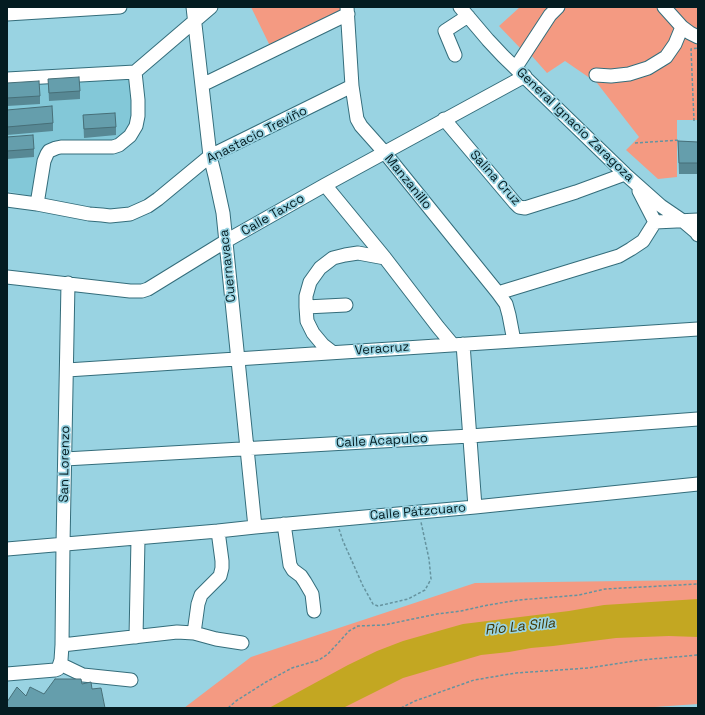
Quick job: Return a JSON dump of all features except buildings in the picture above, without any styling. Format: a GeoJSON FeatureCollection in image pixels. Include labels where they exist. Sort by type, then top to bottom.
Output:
{"type":"FeatureCollection","features":[{"type":"Feature","properties":{"kind":"street"},"geometry":{"type":"LineString","coordinates":[[7,14],[120,7]]}},
{"type":"Feature","properties":{"kind":"street","name":"Cuernavaca"},"geometry":{"type":"LineString","coordinates":[[193,7],[210,156],[220,197],[226,241],[255,527]]}},
{"type":"Feature","properties":{"kind":"street"},"geometry":{"type":"LineString","coordinates":[[7,79],[134,72],[211,7]]}},
{"type":"Feature","properties":{"kind":"street"},"geometry":{"type":"LineString","coordinates":[[520,71],[550,15],[558,7]]}},
{"type":"Feature","properties":{"kind":"street"},"geometry":{"type":"LineString","coordinates":[[664,7],[682,27],[690,34],[698,37]]}},
{"type":"Feature","properties":{"kind":"street"},"geometry":{"type":"LineString","coordinates":[[202,85],[348,11]]}},
{"type":"Feature","properties":{"kind":"street","name":"Manzanillo"},"geometry":{"type":"LineString","coordinates":[[348,11],[352,86],[357,119],[361,126],[385,153],[506,304],[514,341]]}},
{"type":"Feature","properties":{"kind":"street"},"geometry":{"type":"LineString","coordinates":[[455,55],[445,32],[464,11]]}},
{"type":"Feature","properties":{"kind":"street","name":"General Ignacio Zaragoza"},"geometry":{"type":"LineString","coordinates":[[464,11],[488,40],[625,174],[661,206],[696,232],[698,236]]}},
{"type":"Feature","properties":{"kind":"street"},"geometry":{"type":"LineString","coordinates":[[596,75],[611,76],[629,74],[648,68],[666,57],[675,44],[682,27]]}},
{"type":"Feature","properties":{"kind":"street","name":"Calle Taxco"},"geometry":{"type":"LineString","coordinates":[[7,277],[130,291],[145,290],[226,241],[444,119],[520,71]]}},
{"type":"Feature","properties":{"kind":"street"},"geometry":{"type":"LineString","coordinates":[[37,204],[44,162],[49,151],[56,148],[113,147],[119,145],[130,136],[136,126],[138,116],[138,100],[134,72]]}},
{"type":"Feature","properties":{"kind":"street","name":"Anastacio Treviño"},"geometry":{"type":"LineString","coordinates":[[7,200],[102,215],[114,216],[130,214],[148,206],[158,199],[210,156],[352,86]]}},
{"type":"Feature","properties":{"kind":"street","name":"Salina Cruz"},"geometry":{"type":"LineString","coordinates":[[444,119],[519,207],[525,208],[576,192],[625,174]]}},
{"type":"Feature","properties":{"kind":"street"},"geometry":{"type":"LineString","coordinates":[[636,184],[655,222]]}},
{"type":"Feature","properties":{"kind":"street"},"geometry":{"type":"LineString","coordinates":[[325,185],[385,258],[438,327],[458,344],[470,436],[475,507]]}},
{"type":"Feature","properties":{"kind":"street"},"geometry":{"type":"LineString","coordinates":[[655,222],[698,220]]}},
{"type":"Feature","properties":{"kind":"street"},"geometry":{"type":"LineString","coordinates":[[498,293],[619,256],[643,241],[655,222]]}},
{"type":"Feature","properties":{"kind":"street"},"geometry":{"type":"LineString","coordinates":[[332,352],[313,333],[307,321],[306,296],[310,282],[320,268],[333,258],[358,253],[385,258]]}},
{"type":"Feature","properties":{"kind":"street","name":"San Lorenzo"},"geometry":{"type":"LineString","coordinates":[[60,664],[62,645],[68,283]]}},
{"type":"Feature","properties":{"kind":"street"},"geometry":{"type":"LineString","coordinates":[[306,308],[346,305]]}},
{"type":"Feature","properties":{"kind":"street","name":"Veracruz"},"geometry":{"type":"LineString","coordinates":[[67,370],[698,329]]}},
{"type":"Feature","properties":{"kind":"street","name":"Calle Acapulco"},"geometry":{"type":"LineString","coordinates":[[65,459],[470,436],[698,419]]}},
{"type":"Feature","properties":{"kind":"street","name":"Calle Pátzcuaro"},"geometry":{"type":"LineString","coordinates":[[7,549],[138,539],[698,484]]}},
{"type":"Feature","properties":{"kind":"street"},"geometry":{"type":"LineString","coordinates":[[284,524],[290,565],[293,570],[301,576],[312,594],[314,612]]}},
{"type":"Feature","properties":{"kind":"street"},"geometry":{"type":"LineString","coordinates":[[194,633],[198,604],[201,595],[220,576],[222,568],[218,531]]}},
{"type":"Feature","properties":{"kind":"street"},"geometry":{"type":"LineString","coordinates":[[136,637],[138,539]]}},
{"type":"Feature","properties":{"kind":"street"},"geometry":{"type":"LineString","coordinates":[[62,645],[177,632],[194,633],[216,639],[242,643]]}},
{"type":"Feature","properties":{"kind":"street"},"geometry":{"type":"LineString","coordinates":[[7,674],[55,670],[60,664],[83,675],[131,680]]}},
{"type":"Feature","properties":{"kind":"path"},"geometry":{"type":"LineString","coordinates":[[694,121],[691,49],[698,48]]}},
{"type":"Feature","properties":{"kind":"path"},"geometry":{"type":"LineString","coordinates":[[634,143],[680,140]]}},
{"type":"Feature","properties":{"kind":"path"},"geometry":{"type":"LineString","coordinates":[[336,520],[343,541],[363,586],[373,604],[378,606],[408,599],[425,590],[431,579],[429,559],[419,512]]}},
{"type":"Feature","properties":{"kind":"path"},"geometry":{"type":"LineString","coordinates":[[228,708],[236,701],[266,682],[292,668],[319,660],[328,654],[350,631],[358,626],[384,625],[519,600],[579,594],[605,589],[698,584]]}},
{"type":"Feature","properties":{"kind":"path"},"geometry":{"type":"LineString","coordinates":[[401,708],[415,701],[474,680],[516,673],[588,668],[641,660],[698,656]]}},
{"type":"Feature","properties":{"kind":"shaded area"},"geometry":{"type":"Polygon","coordinates":[[[251,7],[340,7],[341,11],[270,46],[251,7]]]}},
{"type":"Feature","properties":{"kind":"shaded area"},"geometry":{"type":"Polygon","coordinates":[[[520,7],[552,7],[522,50],[499,26],[520,7]]]}},
{"type":"Feature","properties":{"kind":"shaded area"},"geometry":{"type":"Polygon","coordinates":[[[562,7],[658,7],[698,42],[698,120],[677,120],[677,177],[658,179],[626,150],[639,137],[597,83],[565,61],[547,73],[531,55],[562,7]]]}},
{"type":"Feature","properties":{"kind":"shaded area"},"geometry":{"type":"Polygon","coordinates":[[[673,7],[698,7],[698,30],[690,26],[673,7]]]}},
{"type":"Feature","properties":{"kind":"shaded area"},"geometry":{"type":"Polygon","coordinates":[[[129,76],[135,108],[131,128],[119,138],[107,141],[64,140],[54,141],[47,144],[41,150],[37,159],[31,196],[7,191],[7,84],[129,76]]]}},
{"type":"Feature","properties":{"kind":"shaded area"},"geometry":{"type":"Polygon","coordinates":[[[698,580],[698,704],[640,708],[184,708],[251,657],[475,583],[698,580]]]}},
{"type":"Feature","properties":{"kind":"water","name":"Río La Silla"},"geometry":{"type":"Polygon","coordinates":[[[698,599],[698,637],[669,636],[616,638],[481,655],[403,678],[343,708],[269,708],[377,651],[403,641],[463,624],[569,611],[604,605],[698,599]]]}}]}
